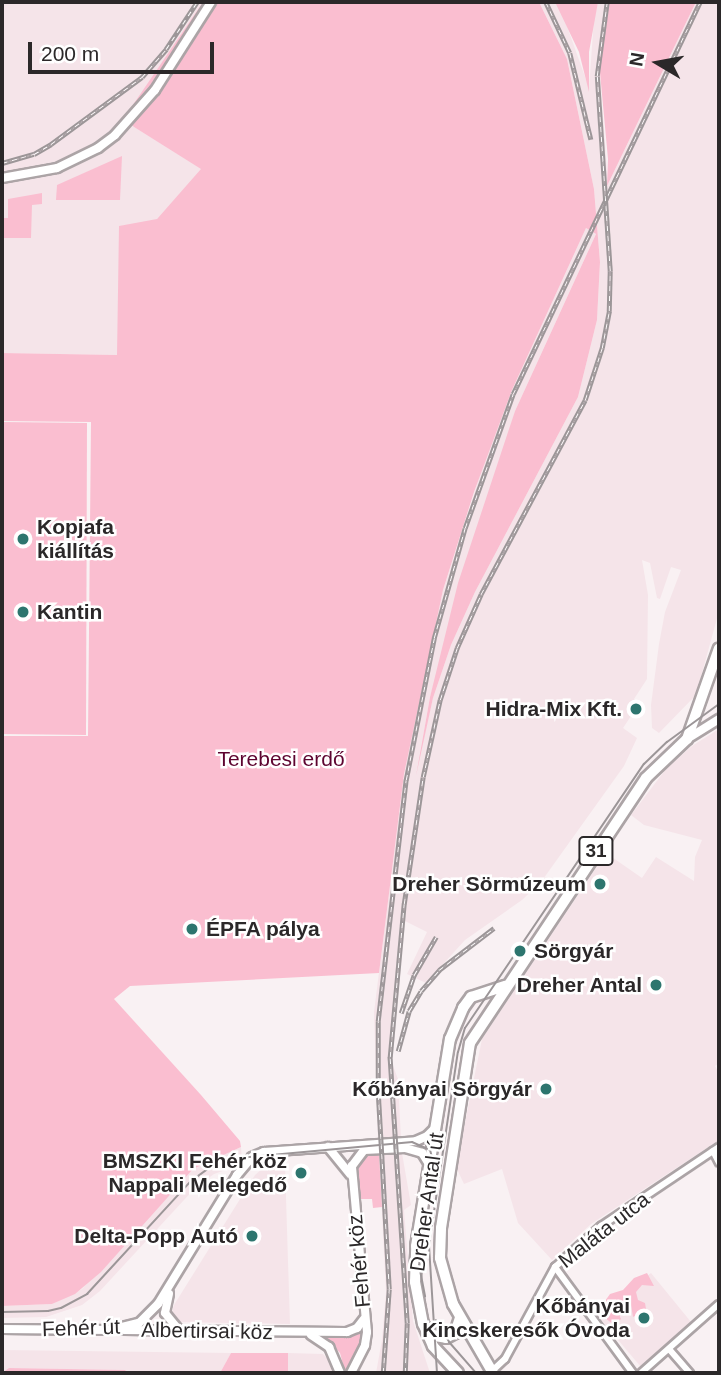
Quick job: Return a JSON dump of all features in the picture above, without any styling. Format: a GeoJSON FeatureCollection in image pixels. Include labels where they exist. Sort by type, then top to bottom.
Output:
{"type":"FeatureCollection","features":[{"type":"Feature","properties":{"kind":"main road"},"geometry":{"type":"LineString","coordinates":[[2,178],[57,168],[98,148],[115,135],[155,90],[211,2]]}},
{"type":"Feature","properties":{"kind":"main road","name":"31"},"geometry":{"type":"LineString","coordinates":[[687,739],[719,648]]}},
{"type":"Feature","properties":{"kind":"main road"},"geometry":{"type":"LineString","coordinates":[[687,739],[719,719]]}},
{"type":"Feature","properties":{"kind":"main road","name":"Dreher Antal út"},"geometry":{"type":"LineString","coordinates":[[460,1317],[443,1276],[441,1228],[467,1054],[484,1018],[646,778],[687,739]]}},
{"type":"Feature","properties":{"kind":"main road"},"geometry":{"type":"LineString","coordinates":[[476,995],[506,985]]}},
{"type":"Feature","properties":{"kind":"main road"},"geometry":{"type":"LineString","coordinates":[[476,995],[486,1003],[484,1018]]}},
{"type":"Feature","properties":{"kind":"main road","name":"Dreher Antal út"},"geometry":{"type":"LineString","coordinates":[[423,1324],[414,1262],[450,1039],[463,1008],[476,995]]}},
{"type":"Feature","properties":{"kind":"main road","name":"Fehér út"},"geometry":{"type":"LineString","coordinates":[[178,1330],[165,1313],[166,1301],[237,1175],[252,1157],[264,1152],[416,1141],[427,1136],[438,1121]]}},
{"type":"Feature","properties":{"kind":"main road"},"geometry":{"type":"LineString","coordinates":[[328,1147],[351,1176]]}},
{"type":"Feature","properties":{"kind":"main road"},"geometry":{"type":"LineString","coordinates":[[351,1176],[353,1162],[364,1150],[416,1149],[430,1166]]}},
{"type":"Feature","properties":{"kind":"main road","name":"Fehér köz"},"geometry":{"type":"LineString","coordinates":[[351,1176],[366,1309],[364,1319],[368,1332],[365,1345],[351,1373]]}},
{"type":"Feature","properties":{"kind":"main road","name":"Fehér út"},"geometry":{"type":"LineString","coordinates":[[2,1329],[110,1330],[131,1326],[147,1318],[199,1240]]}},
{"type":"Feature","properties":{"kind":"main road"},"geometry":{"type":"LineString","coordinates":[[423,1324],[435,1336],[446,1338],[455,1333],[460,1317]]}},
{"type":"Feature","properties":{"kind":"main road","name":"31"},"geometry":{"type":"LineString","coordinates":[[460,1317],[492,1372]]}},
{"type":"Feature","properties":{"kind":"main road","name":"Albertirsai köz"},"geometry":{"type":"LineString","coordinates":[[110,1330],[347,1332],[358,1328],[364,1319]]}},
{"type":"Feature","properties":{"kind":"main road"},"geometry":{"type":"LineString","coordinates":[[423,1324],[433,1346],[457,1373]]}},
{"type":"Feature","properties":{"kind":"main road"},"geometry":{"type":"LineString","coordinates":[[305,1332],[317,1337],[329,1347],[340,1373]]}},
{"type":"Feature","properties":{"kind":"street"},"geometry":{"type":"LineString","coordinates":[[716,1149],[719,1163]]}},
{"type":"Feature","properties":{"kind":"street","name":"Maláta utca"},"geometry":{"type":"LineString","coordinates":[[492,1372],[505,1359],[555,1267],[601,1226],[716,1149]]}},
{"type":"Feature","properties":{"kind":"street"},"geometry":{"type":"LineString","coordinates":[[555,1267],[633,1373]]}},
{"type":"Feature","properties":{"kind":"street"},"geometry":{"type":"LineString","coordinates":[[641,1373],[719,1304]]}},
{"type":"Feature","properties":{"kind":"street"},"geometry":{"type":"LineString","coordinates":[[669,1349],[690,1373]]}},
{"type":"Feature","properties":{"kind":"shaded area"},"geometry":{"type":"Polygon","coordinates":[[[2,2],[203,2],[125,118],[134,127],[202,169],[157,219],[117,355],[2,353],[2,2]]]}},
{"type":"Feature","properties":{"kind":"shaded area"},"geometry":{"type":"Polygon","coordinates":[[[539,2],[555,2],[563,15],[589,88],[594,18],[598,2],[609,2],[599,62],[608,184],[696,2],[719,2],[719,611],[696,695],[659,733],[652,728],[651,705],[659,644],[665,612],[681,570],[671,567],[660,599],[657,598],[650,563],[642,560],[648,595],[647,679],[634,699],[639,704],[623,728],[637,738],[624,766],[541,882],[522,900],[465,940],[426,983],[407,974],[427,932],[405,921],[392,1063],[398,1079],[401,1139],[378,1140],[374,1012],[404,774],[419,695],[443,590],[490,444],[586,228],[596,234],[515,411],[430,697],[420,753],[433,698],[451,645],[475,592],[578,397],[597,320],[600,262],[594,189],[567,59],[539,2]]]}},
{"type":"Feature","properties":{"kind":"shaded area"},"geometry":{"type":"Polygon","coordinates":[[[719,729],[719,1063],[715,1066],[719,1073],[719,1140],[591,1224],[552,1260],[518,1223],[502,1169],[464,1184],[456,1167],[482,1039],[606,853],[642,878],[656,857],[694,881],[695,857],[702,840],[644,825],[631,815],[666,769],[692,746],[719,729]]]}},
{"type":"Feature","properties":{"kind":"shaded area"},"geometry":{"type":"Polygon","coordinates":[[[241,1147],[242,1160],[237,1166],[214,1174],[196,1187],[100,1291],[82,1305],[46,1317],[2,1318],[2,1306],[52,1304],[82,1289],[193,1169],[241,1147]]]}},
{"type":"Feature","properties":{"kind":"shaded area"},"geometry":{"type":"Polygon","coordinates":[[[402,1153],[411,1205],[404,1210],[413,1321],[430,1373],[376,1373],[386,1292],[379,1154],[402,1153]]]}},
{"type":"Feature","properties":{"kind":"shaded area","name":"Delta-Popp Autó"},"geometry":{"type":"Polygon","coordinates":[[[285,1166],[290,1324],[178,1322],[172,1312],[174,1305],[255,1175],[262,1169],[285,1166]]]}},
{"type":"Feature","properties":{"kind":"shaded area","name":"Kőbányai Kincskeresők Óvoda"},"geometry":{"type":"Polygon","coordinates":[[[651,1273],[691,1322],[641,1367],[596,1314],[651,1273]]]}},
{"type":"Feature","properties":{"kind":"shaded area"},"geometry":{"type":"Polygon","coordinates":[[[2,1350],[231,1353],[220,1373],[129,1373],[125,1370],[9,1368],[9,1371],[2,1371],[2,1350]]]}},
{"type":"Feature","properties":{"kind":"shaded area"},"geometry":{"type":"Polygon","coordinates":[[[288,1353],[323,1354],[331,1363],[332,1373],[288,1373],[288,1353]]]}},
{"type":"Feature","properties":{"kind":"green space","name":"Terebesi erdő"},"geometry":{"type":"Polygon","coordinates":[[[203,2],[539,2],[567,59],[594,189],[600,262],[597,320],[578,397],[475,592],[451,645],[433,698],[416,776],[430,697],[458,583],[515,411],[596,234],[586,228],[512,390],[474,492],[443,590],[404,774],[379,973],[130,986],[114,999],[201,1095],[240,1141],[241,1147],[193,1169],[101,1272],[75,1294],[52,1304],[2,1306],[2,736],[88,736],[91,422],[2,421],[2,353],[117,355],[119,226],[157,219],[201,169],[124,118],[203,2]]]}},
{"type":"Feature","properties":{"kind":"green space"},"geometry":{"type":"Polygon","coordinates":[[[555,2],[598,2],[589,52],[589,92],[579,52],[555,2]]]}},
{"type":"Feature","properties":{"kind":"green space"},"geometry":{"type":"Polygon","coordinates":[[[609,2],[696,2],[607,186],[608,159],[599,62],[609,2]]]}},
{"type":"Feature","properties":{"kind":"green space"},"geometry":{"type":"Polygon","coordinates":[[[122,156],[120,200],[56,200],[57,185],[122,156]]]}},
{"type":"Feature","properties":{"kind":"green space"},"geometry":{"type":"Polygon","coordinates":[[[42,193],[42,204],[32,205],[31,238],[2,238],[2,218],[8,218],[8,199],[42,193]]]}},
{"type":"Feature","properties":{"kind":"green space"},"geometry":{"type":"Polygon","coordinates":[[[2,422],[87,423],[86,735],[2,734],[2,422]]]}},
{"type":"Feature","properties":{"kind":"green space"},"geometry":{"type":"Polygon","coordinates":[[[379,1154],[382,1207],[373,1208],[372,1199],[359,1199],[357,1171],[366,1155],[379,1154]]]}},
{"type":"Feature","properties":{"kind":"green space"},"geometry":{"type":"Polygon","coordinates":[[[647,1273],[654,1286],[642,1285],[636,1292],[638,1300],[645,1303],[646,1309],[633,1317],[631,1305],[625,1302],[619,1304],[617,1310],[621,1319],[614,1325],[604,1317],[600,1308],[610,1294],[623,1290],[634,1278],[647,1273]]]}},
{"type":"Feature","properties":{"kind":"green space"},"geometry":{"type":"Polygon","coordinates":[[[364,1327],[355,1359],[345,1372],[340,1353],[325,1336],[352,1336],[364,1327]]]}},
{"type":"Feature","properties":{"kind":"green space"},"geometry":{"type":"Polygon","coordinates":[[[231,1353],[288,1353],[288,1373],[220,1373],[231,1353]]]}},
{"type":"Feature","properties":{"kind":"green space"},"geometry":{"type":"Polygon","coordinates":[[[9,1368],[125,1370],[129,1373],[2,1373],[9,1368]]]}},
{"type":"Feature","properties":{"kind":"tram line"},"geometry":{"type":"LineString","coordinates":[[437,1373],[429,1245],[458,1052],[465,1028],[644,764],[667,742],[719,704]]}},
{"type":"Feature","properties":{"kind":"tram line"},"geometry":{"type":"LineString","coordinates":[[2,1312],[48,1311],[61,1308],[87,1294],[191,1181],[228,1159],[412,1142],[430,1150],[435,1168]]}},
{"type":"Feature","properties":{"kind":"tram line"},"geometry":{"type":"LineString","coordinates":[[422,1238],[419,1265],[425,1296]]}},
{"type":"Feature","properties":{"kind":"tram line"},"geometry":{"type":"LineString","coordinates":[[436,1320],[449,1342],[476,1373]]}},
{"type":"Feature","properties":{"kind":"railway"},"geometry":{"type":"LineString","coordinates":[[2,163],[34,154],[51,144],[142,77],[166,49],[197,2]]}},
{"type":"Feature","properties":{"kind":"railway"},"geometry":{"type":"LineString","coordinates":[[546,2],[570,53],[591,139]]}},
{"type":"Feature","properties":{"kind":"railway"},"geometry":{"type":"LineString","coordinates":[[405,1373],[407,1323],[390,1057],[404,904],[423,777],[440,700],[457,648],[481,594],[585,400],[602,348],[609,311],[610,271],[597,76],[607,2]]}},
{"type":"Feature","properties":{"kind":"railway"},"geometry":{"type":"LineString","coordinates":[[383,1373],[389,1289],[378,1093],[378,1021],[406,780],[434,638],[465,528],[513,394],[700,2]]}},
{"type":"Feature","properties":{"kind":"railway"},"geometry":{"type":"LineString","coordinates":[[398,1051],[409,1011],[421,991],[439,970],[494,928]]}},
{"type":"Feature","properties":{"kind":"railway"},"geometry":{"type":"LineString","coordinates":[[401,1013],[414,975],[436,937]]}},
{"type":"Feature","properties":{"kind":"place","name":"Kopjafa kiállítás"},"geometry":{"type":"Point","coordinates":[23,539]}},
{"type":"Feature","properties":{"kind":"place","name":"Kantin"},"geometry":{"type":"Point","coordinates":[23,612]}},
{"type":"Feature","properties":{"kind":"place","name":"Hidra-Mix Kft."},"geometry":{"type":"Point","coordinates":[636,709]}},
{"type":"Feature","properties":{"kind":"place","name":"Dreher Sörmúzeum"},"geometry":{"type":"Point","coordinates":[600,884]}},
{"type":"Feature","properties":{"kind":"place","name":"ÉPFA pálya"},"geometry":{"type":"Point","coordinates":[192,929]}},
{"type":"Feature","properties":{"kind":"place","name":"Sörgyár"},"geometry":{"type":"Point","coordinates":[520,951]}},
{"type":"Feature","properties":{"kind":"place","name":"Dreher Antal"},"geometry":{"type":"Point","coordinates":[656,985]}},
{"type":"Feature","properties":{"kind":"place","name":"Kőbányai Sörgyár"},"geometry":{"type":"Point","coordinates":[546,1089]}},
{"type":"Feature","properties":{"kind":"place","name":"BMSZKI Fehér köz Nappali Melegedő"},"geometry":{"type":"Point","coordinates":[301,1173]}},
{"type":"Feature","properties":{"kind":"place","name":"Delta-Popp Autó"},"geometry":{"type":"Point","coordinates":[252,1236]}},
{"type":"Feature","properties":{"kind":"place","name":"Kőbányai Kincskeresők Óvoda"},"geometry":{"type":"Point","coordinates":[644,1318]}}]}
